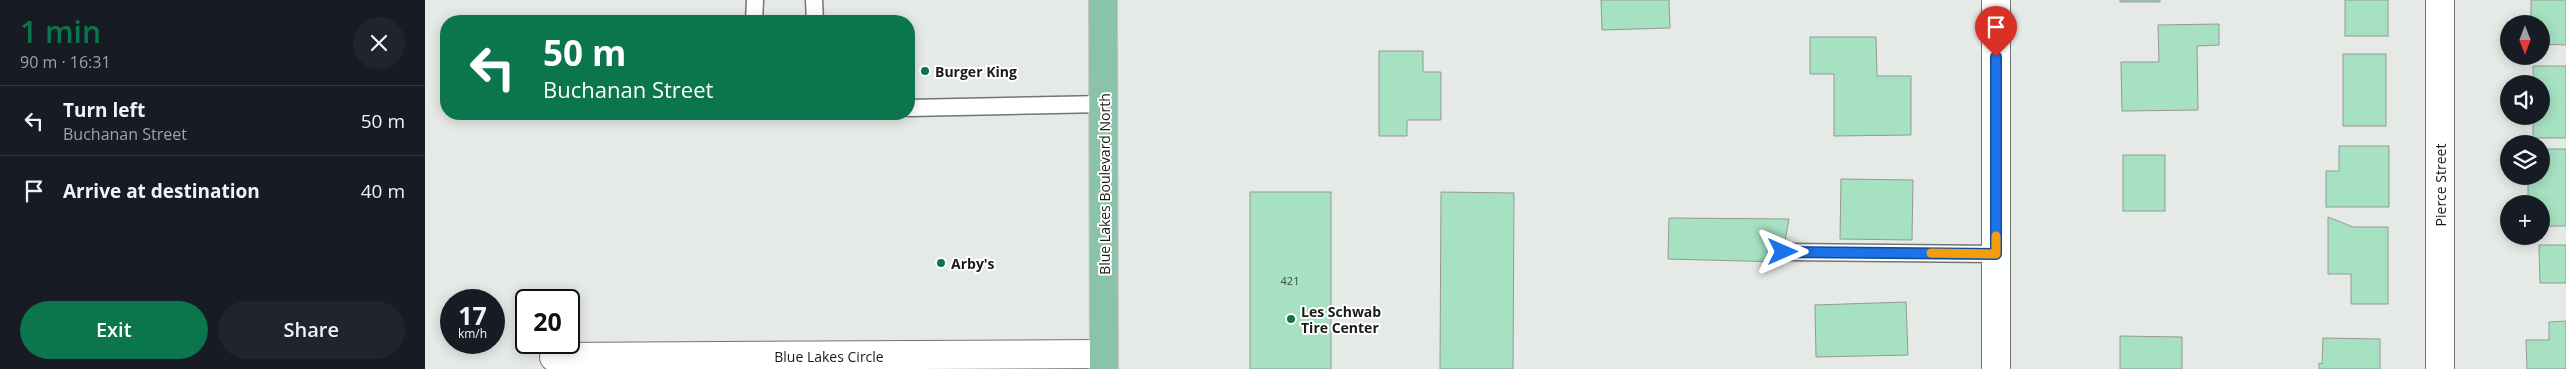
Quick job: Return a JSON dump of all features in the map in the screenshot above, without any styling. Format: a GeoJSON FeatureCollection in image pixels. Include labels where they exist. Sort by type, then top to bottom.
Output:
{"type":"FeatureCollection","features":[{"type":"Feature","properties":{"kind":"main road","name":"Blue Lakes Boulevard North"},"geometry":{"type":"LineString","coordinates":[[1103,0],[1104,362]]}},
{"type":"Feature","properties":{"kind":"street"},"geometry":{"type":"LineString","coordinates":[[1995,0],[1996,369]]}},
{"type":"Feature","properties":{"kind":"street","name":"Pierce Street"},"geometry":{"type":"LineString","coordinates":[[2440,0],[2440,369]]}},
{"type":"Feature","properties":{"kind":"street","name":"Blue Lakes Circle"},"geometry":{"type":"LineString","coordinates":[[554,357],[1104,362]]}},
{"type":"Feature","properties":{"kind":"lane"},"geometry":{"type":"LineString","coordinates":[[754,15],[755,0]]}},
{"type":"Feature","properties":{"kind":"lane"},"geometry":{"type":"LineString","coordinates":[[814,0],[815,15]]}},
{"type":"Feature","properties":{"kind":"lane"},"geometry":{"type":"LineString","coordinates":[[915,108],[1104,104]]}},
{"type":"Feature","properties":{"kind":"lane"},"geometry":{"type":"LineString","coordinates":[[1783,252],[1996,254]]}},
{"type":"Feature","properties":{"kind":"building"},"geometry":{"type":"Polygon","coordinates":[[[1601,0],[1669,0],[1670,28],[1602,30],[1601,0]]]}},
{"type":"Feature","properties":{"kind":"building"},"geometry":{"type":"Polygon","coordinates":[[[2120,0],[2160,0],[2160,2],[2120,2],[2120,0]]]}},
{"type":"Feature","properties":{"kind":"building"},"geometry":{"type":"Polygon","coordinates":[[[2345,0],[2388,0],[2388,36],[2345,36],[2345,0]]]}},
{"type":"Feature","properties":{"kind":"building"},"geometry":{"type":"Polygon","coordinates":[[[2531,0],[2566,0],[2566,45],[2550,44],[2550,15],[2531,15],[2531,0]]]}},
{"type":"Feature","properties":{"kind":"building"},"geometry":{"type":"Polygon","coordinates":[[[2219,24],[2219,45],[2197,46],[2198,110],[2122,111],[2121,62],[2159,62],[2158,25],[2219,24]]]}},
{"type":"Feature","properties":{"kind":"building"},"geometry":{"type":"Polygon","coordinates":[[[1810,37],[1876,37],[1877,76],[1911,76],[1911,135],[1834,136],[1834,74],[1810,74],[1810,37]]]}},
{"type":"Feature","properties":{"kind":"building"},"geometry":{"type":"Polygon","coordinates":[[[1379,51],[1423,51],[1423,72],[1441,72],[1441,120],[1407,120],[1407,136],[1379,136],[1379,51]]]}},
{"type":"Feature","properties":{"kind":"building"},"geometry":{"type":"Polygon","coordinates":[[[2343,54],[2386,54],[2386,126],[2343,126],[2343,54]]]}},
{"type":"Feature","properties":{"kind":"building"},"geometry":{"type":"Polygon","coordinates":[[[2533,66],[2566,66],[2566,138],[2550,138],[2550,135],[2533,135],[2533,125],[2550,125],[2550,75],[2533,75],[2533,66]]]}},
{"type":"Feature","properties":{"kind":"building"},"geometry":{"type":"Polygon","coordinates":[[[2339,146],[2389,146],[2389,207],[2326,207],[2326,171],[2339,171],[2339,146]]]}},
{"type":"Feature","properties":{"kind":"building"},"geometry":{"type":"Polygon","coordinates":[[[2550,149],[2566,149],[2566,226],[2550,226],[2550,195],[2528,195],[2528,185],[2550,185],[2550,149]]]}},
{"type":"Feature","properties":{"kind":"building"},"geometry":{"type":"Polygon","coordinates":[[[2123,155],[2165,155],[2165,211],[2123,211],[2123,155]]]}},
{"type":"Feature","properties":{"kind":"building"},"geometry":{"type":"Polygon","coordinates":[[[1841,179],[1913,180],[1912,240],[1840,239],[1841,179]]]}},
{"type":"Feature","properties":{"kind":"building"},"geometry":{"type":"Polygon","coordinates":[[[1250,192],[1331,192],[1331,369],[1250,369],[1250,192]]]}},
{"type":"Feature","properties":{"kind":"building"},"geometry":{"type":"Polygon","coordinates":[[[1441,192],[1514,193],[1513,369],[1440,369],[1441,192]]]}},
{"type":"Feature","properties":{"kind":"building"},"geometry":{"type":"Polygon","coordinates":[[[2328,217],[2353,227],[2388,227],[2388,304],[2351,304],[2351,274],[2328,274],[2328,217]]]}},
{"type":"Feature","properties":{"kind":"building"},"geometry":{"type":"Polygon","coordinates":[[[1669,218],[1789,219],[1781,262],[1668,259],[1669,218]]]}},
{"type":"Feature","properties":{"kind":"building"},"geometry":{"type":"Polygon","coordinates":[[[2539,245],[2566,245],[2566,283],[2540,283],[2539,245]]]}},
{"type":"Feature","properties":{"kind":"building"},"geometry":{"type":"Polygon","coordinates":[[[1906,302],[1908,355],[1816,357],[1815,305],[1906,302]]]}},
{"type":"Feature","properties":{"kind":"building"},"geometry":{"type":"Polygon","coordinates":[[[2566,321],[2566,369],[2527,369],[2526,340],[2549,340],[2549,322],[2566,321]]]}},
{"type":"Feature","properties":{"kind":"building"},"geometry":{"type":"Polygon","coordinates":[[[2120,336],[2182,337],[2182,369],[2120,369],[2120,336]]]}},
{"type":"Feature","properties":{"kind":"building"},"geometry":{"type":"Polygon","coordinates":[[[2323,338],[2380,339],[2380,369],[2319,369],[2319,363],[2322,364],[2323,338]]]}},
{"type":"Feature","properties":{"kind":"slow traffic"},"geometry":{"type":"LineString","coordinates":[[1931,253],[1996,254],[1996,236]]}},
{"type":"Feature","properties":{"kind":"place","name":"Burger King"},"geometry":{"type":"Point","coordinates":[925,71]}},
{"type":"Feature","properties":{"kind":"place","name":"Arby's"},"geometry":{"type":"Point","coordinates":[941,263]}},
{"type":"Feature","properties":{"kind":"place","name":"Les Schwab Tire Center"},"geometry":{"type":"Point","coordinates":[1291,319]}},
{"type":"Feature","properties":{"kind":"route"},"geometry":{"type":"LineString","coordinates":[[1783,252],[1996,254],[1996,57]]}}]}
